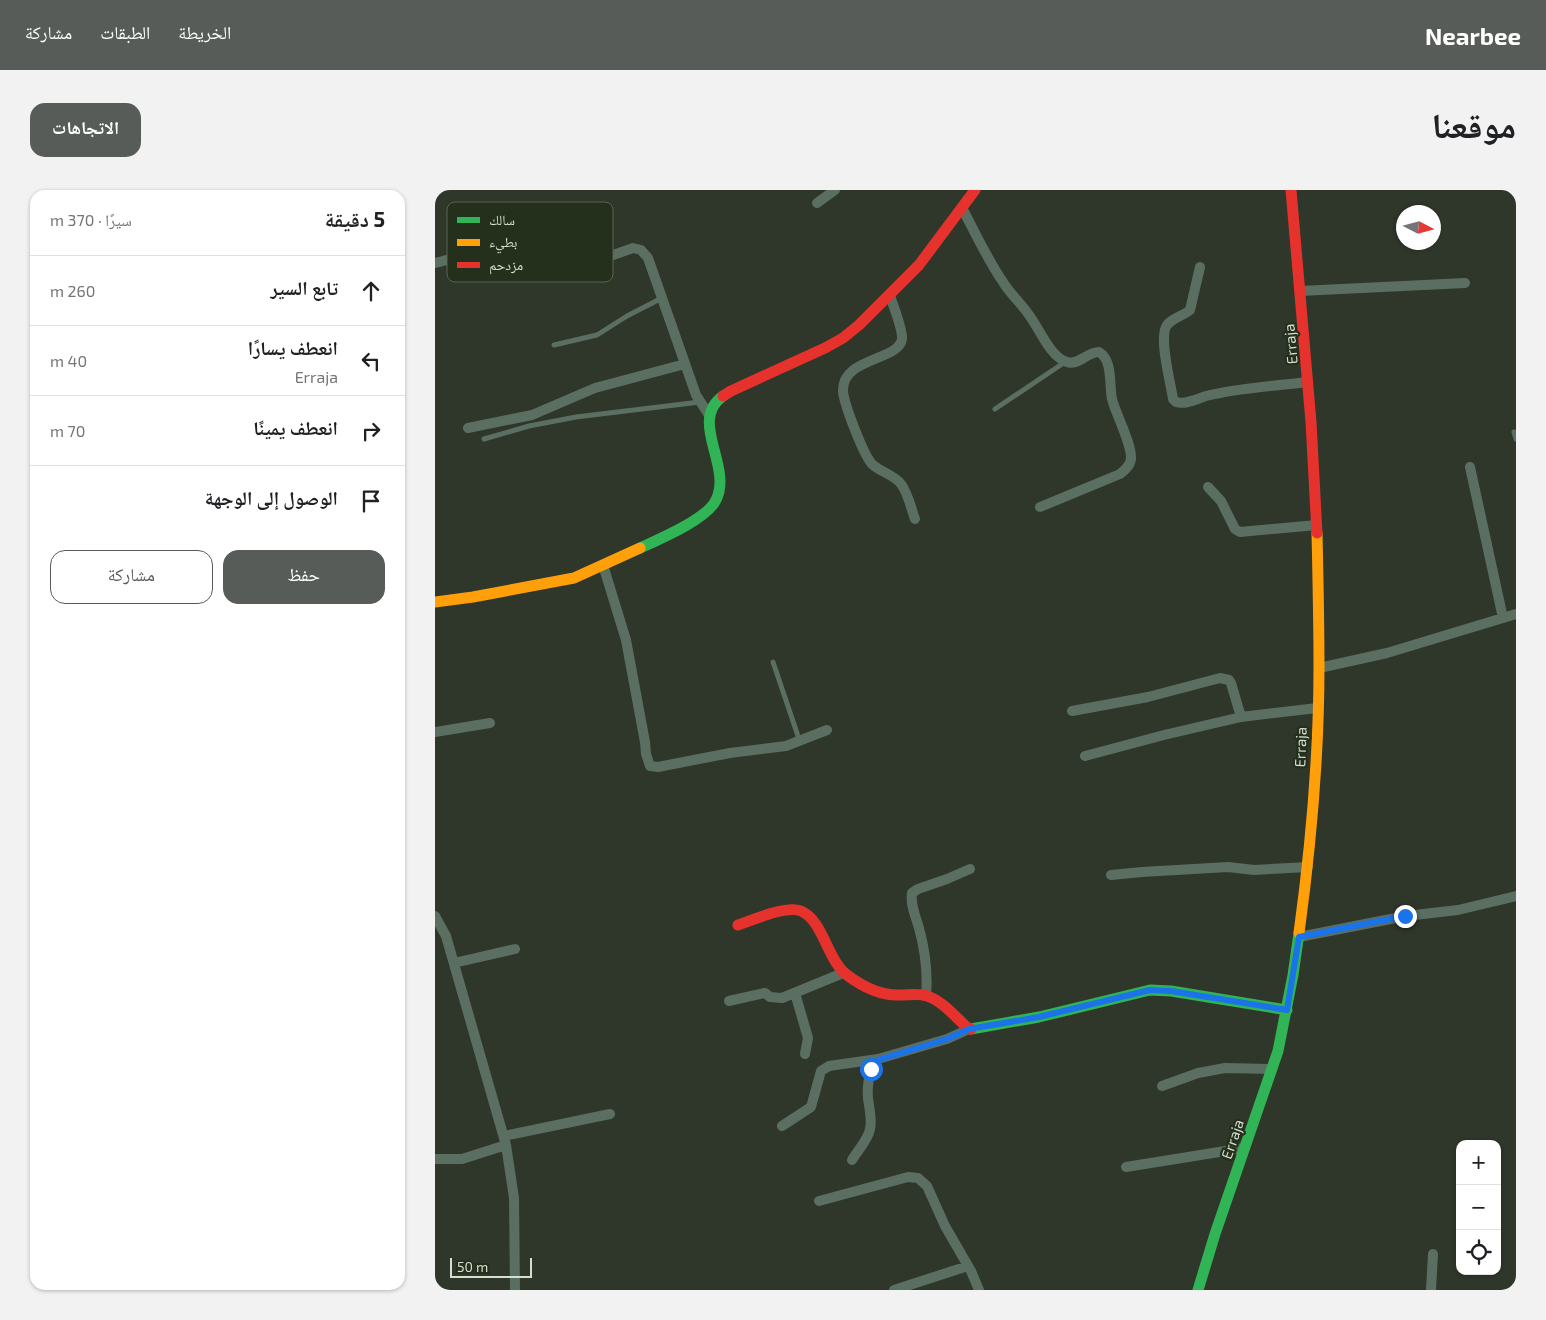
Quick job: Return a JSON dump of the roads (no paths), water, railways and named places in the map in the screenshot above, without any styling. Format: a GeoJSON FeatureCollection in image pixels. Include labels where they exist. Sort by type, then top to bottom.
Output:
{"type":"FeatureCollection","features":[{"type":"Feature","properties":{"kind":"street"},"geometry":{"type":"LineString","coordinates":[[817,203],[835,190]]}},
{"type":"Feature","properties":{"kind":"street"},"geometry":{"type":"LineString","coordinates":[[709,415],[715,402],[723,395],[807,357],[843,338],[890,295],[919,265],[975,190]]}},
{"type":"Feature","properties":{"kind":"street","name":"Erraja"},"geometry":{"type":"LineString","coordinates":[[1198,1290],[1215,1234],[1278,1051],[1299,937],[1308,867],[1314,787],[1319,668],[1317,525],[1308,382],[1291,190]]}},
{"type":"Feature","properties":{"kind":"street"},"geometry":{"type":"LineString","coordinates":[[961,208],[1001,280],[1029,314],[1060,359],[1065,362],[1074,363],[1089,353],[1099,352],[1107,363],[1112,400],[1131,457],[1130,464],[1120,474],[1040,508]]}},
{"type":"Feature","properties":{"kind":"street"},"geometry":{"type":"LineString","coordinates":[[435,602],[473,598],[574,578],[699,518],[716,501],[721,486],[720,471],[711,436],[709,415],[700,402],[685,364],[648,258],[645,252],[638,248],[613,255]]}},
{"type":"Feature","properties":{"kind":"street"},"geometry":{"type":"LineString","coordinates":[[435,264],[447,260]]}},
{"type":"Feature","properties":{"kind":"street"},"geometry":{"type":"LineString","coordinates":[[1200,267],[1190,310],[1170,322],[1165,330],[1164,342],[1173,399],[1176,402],[1183,403],[1211,395],[1252,388],[1308,382]]}},
{"type":"Feature","properties":{"kind":"street"},"geometry":{"type":"LineString","coordinates":[[1300,291],[1465,283]]}},
{"type":"Feature","properties":{"kind":"street"},"geometry":{"type":"LineString","coordinates":[[890,295],[901,334],[901,341],[897,348],[859,366],[848,374],[843,384],[844,398],[865,454],[873,466],[894,478],[903,486],[915,519]]}},
{"type":"Feature","properties":{"kind":"street"},"geometry":{"type":"LineString","coordinates":[[468,428],[532,416],[595,388],[685,364]]}},
{"type":"Feature","properties":{"kind":"street"},"geometry":{"type":"LineString","coordinates":[[1470,467],[1503,618]]}},
{"type":"Feature","properties":{"kind":"street"},"geometry":{"type":"LineString","coordinates":[[1208,487],[1221,501],[1235,529],[1240,532],[1317,525]]}},
{"type":"Feature","properties":{"kind":"street"},"geometry":{"type":"LineString","coordinates":[[603,565],[626,640],[646,754],[650,766],[658,767],[730,753],[786,746],[827,730]]}},
{"type":"Feature","properties":{"kind":"street"},"geometry":{"type":"LineString","coordinates":[[1319,668],[1387,653],[1516,614]]}},
{"type":"Feature","properties":{"kind":"street"},"geometry":{"type":"LineString","coordinates":[[1073,711],[1148,697],[1220,678],[1229,680],[1231,683],[1241,717]]}},
{"type":"Feature","properties":{"kind":"street"},"geometry":{"type":"LineString","coordinates":[[1085,756],[1241,717],[1317,708]]}},
{"type":"Feature","properties":{"kind":"street"},"geometry":{"type":"LineString","coordinates":[[435,732],[490,723]]}},
{"type":"Feature","properties":{"kind":"street"},"geometry":{"type":"LineString","coordinates":[[1111,875],[1228,867],[1254,870],[1308,867]]}},
{"type":"Feature","properties":{"kind":"street"},"geometry":{"type":"LineString","coordinates":[[925,996],[927,984],[925,956],[920,930],[911,902],[912,893],[918,889],[947,880],[969,869]]}},
{"type":"Feature","properties":{"kind":"street"},"geometry":{"type":"LineString","coordinates":[[1299,937],[1405,916],[1458,910],[1516,896]]}},
{"type":"Feature","properties":{"kind":"street"},"geometry":{"type":"LineString","coordinates":[[738,925],[782,911],[796,909],[802,911],[812,922],[827,946],[837,968],[843,973],[871,990],[890,996],[925,996],[969,1029]]}},
{"type":"Feature","properties":{"kind":"street"},"geometry":{"type":"LineString","coordinates":[[435,916],[446,936],[505,1141],[514,1198],[515,1290]]}},
{"type":"Feature","properties":{"kind":"street"},"geometry":{"type":"LineString","coordinates":[[454,963],[515,949]]}},
{"type":"Feature","properties":{"kind":"street"},"geometry":{"type":"LineString","coordinates":[[729,1001],[765,993],[770,997],[782,998],[843,973]]}},
{"type":"Feature","properties":{"kind":"street"},"geometry":{"type":"LineString","coordinates":[[782,1126],[811,1107],[821,1071],[829,1066],[878,1060],[947,1039],[969,1029],[1039,1017],[1150,990],[1171,991],[1287,1010]]}},
{"type":"Feature","properties":{"kind":"street"},"geometry":{"type":"LineString","coordinates":[[795,993],[808,1038],[805,1054]]}},
{"type":"Feature","properties":{"kind":"street"},"geometry":{"type":"LineString","coordinates":[[852,1160],[868,1136],[871,1128],[868,1092],[871,1069],[878,1060]]}},
{"type":"Feature","properties":{"kind":"street"},"geometry":{"type":"LineString","coordinates":[[1161,1086],[1198,1073],[1225,1068],[1271,1069]]}},
{"type":"Feature","properties":{"kind":"street"},"geometry":{"type":"LineString","coordinates":[[435,1159],[463,1159],[505,1141],[610,1114]]}},
{"type":"Feature","properties":{"kind":"street"},"geometry":{"type":"LineString","coordinates":[[1127,1167],[1245,1148]]}},
{"type":"Feature","properties":{"kind":"street"},"geometry":{"type":"LineString","coordinates":[[819,1201],[908,1177],[919,1178],[927,1186],[945,1226],[968,1266],[979,1290]]}},
{"type":"Feature","properties":{"kind":"street"},"geometry":{"type":"LineString","coordinates":[[1431,1290],[1433,1254]]}},
{"type":"Feature","properties":{"kind":"street"},"geometry":{"type":"LineString","coordinates":[[894,1290],[968,1266]]}},
{"type":"Feature","properties":{"kind":"lane"},"geometry":{"type":"LineString","coordinates":[[555,345],[597,335],[627,316],[662,298]]}},
{"type":"Feature","properties":{"kind":"lane"},"geometry":{"type":"LineString","coordinates":[[995,409],[1065,362]]}},
{"type":"Feature","properties":{"kind":"lane"},"geometry":{"type":"LineString","coordinates":[[484,439],[529,426],[576,417],[700,402]]}},
{"type":"Feature","properties":{"kind":"lane"},"geometry":{"type":"LineString","coordinates":[[1514,432],[1516,439]]}},
{"type":"Feature","properties":{"kind":"lane"},"geometry":{"type":"LineString","coordinates":[[773,662],[800,742]]}}]}
